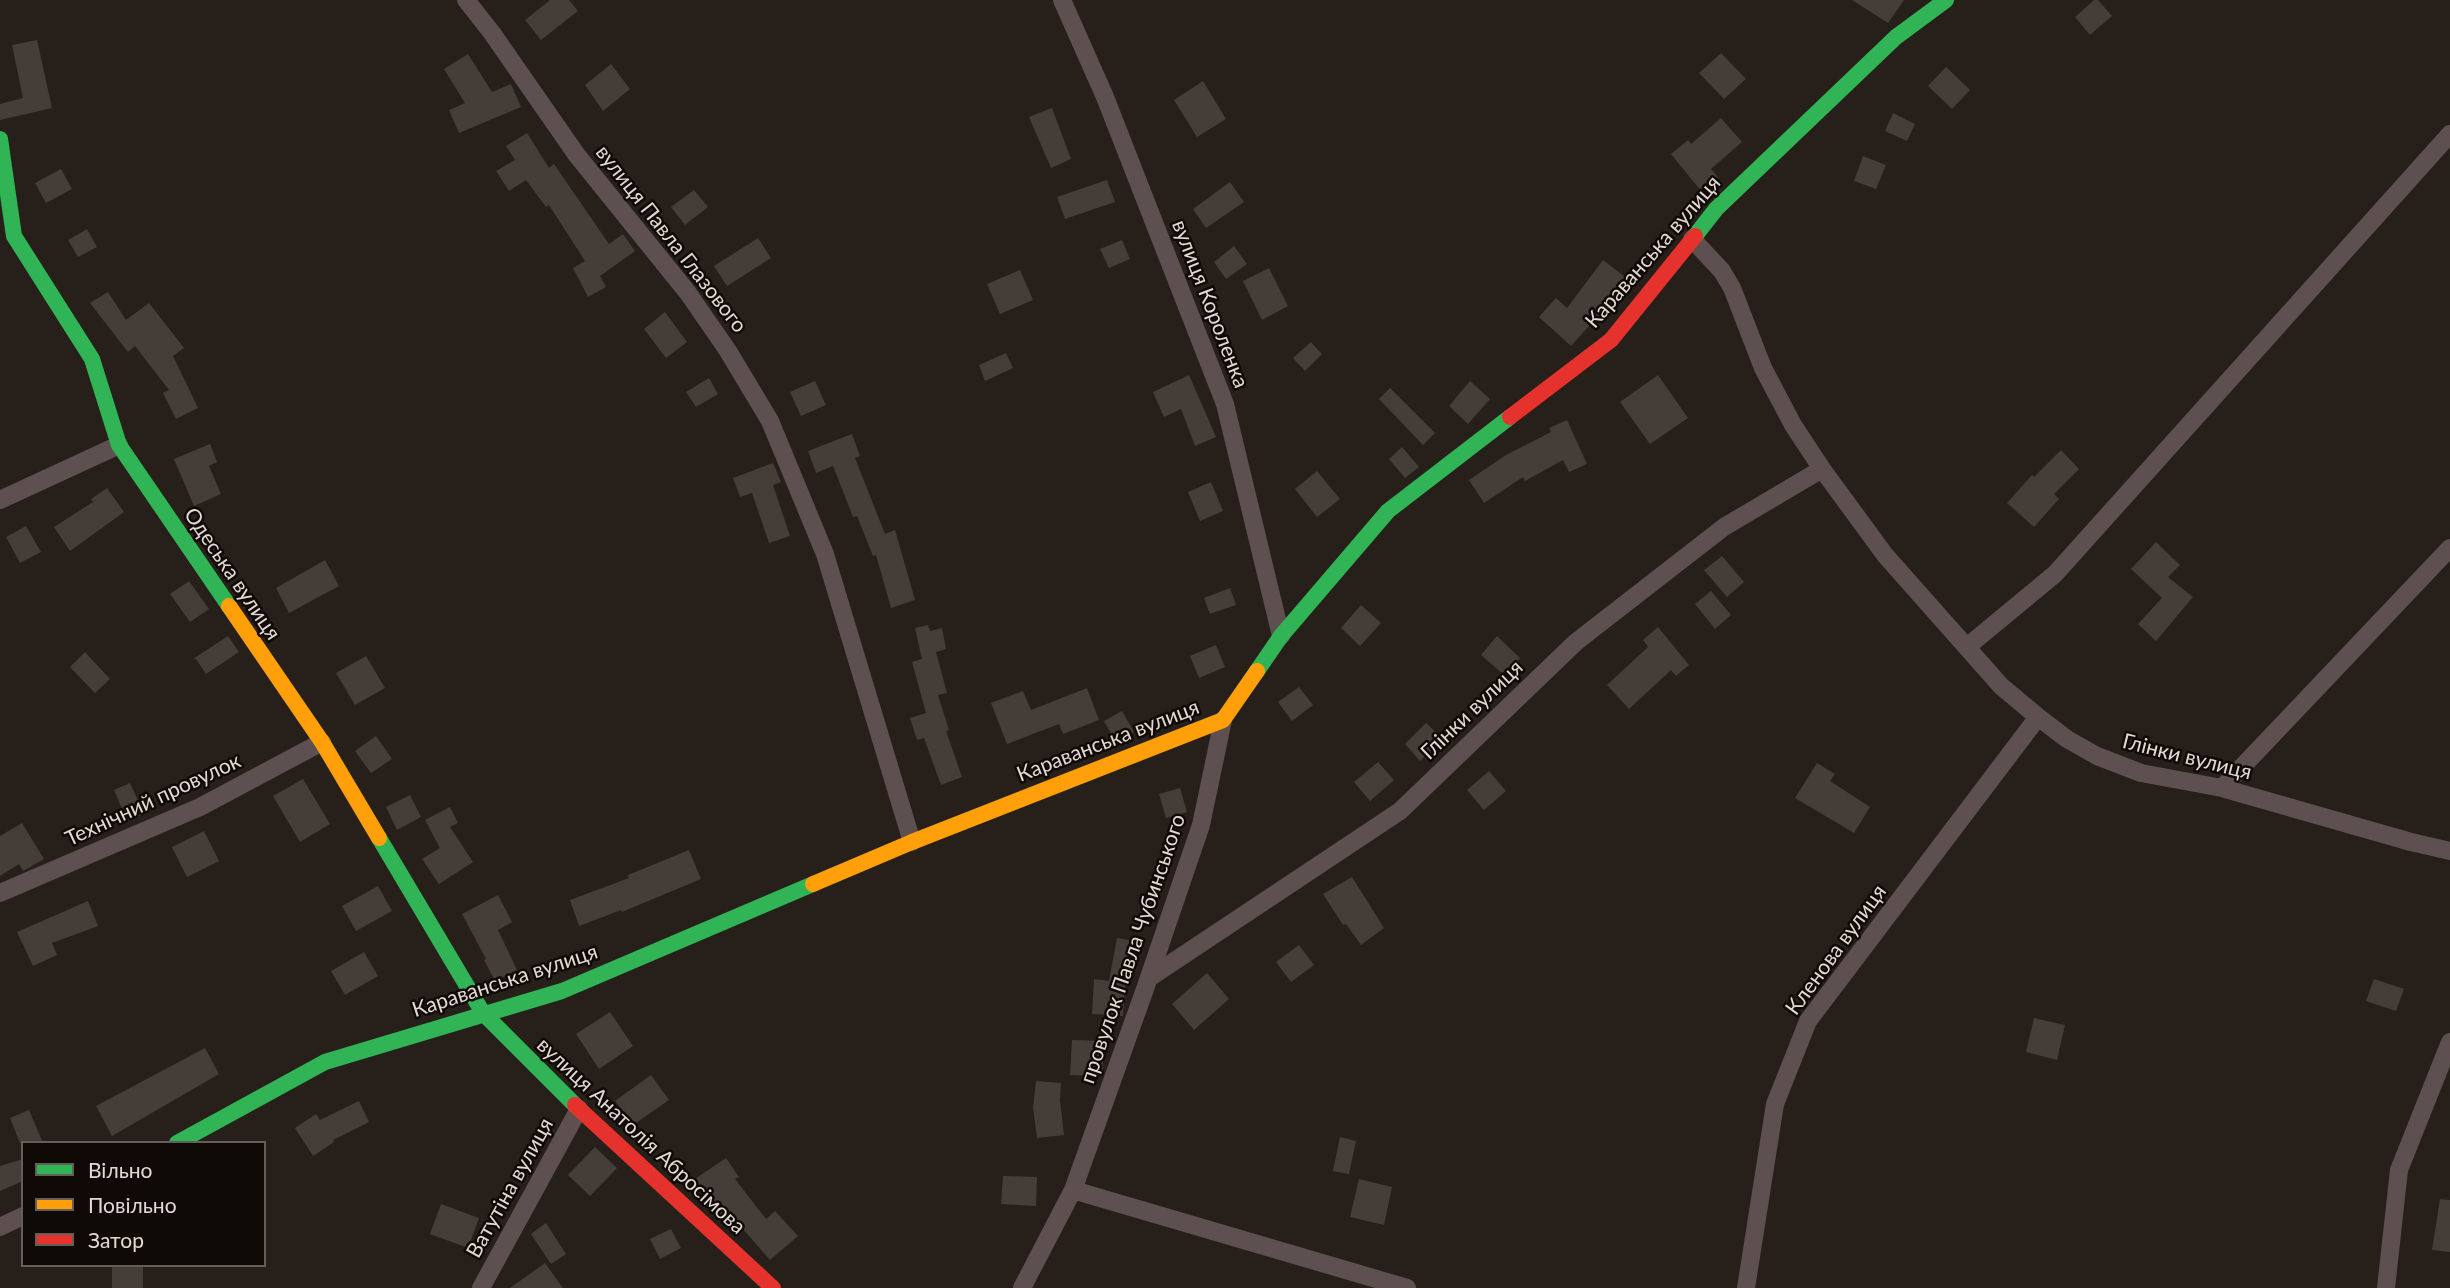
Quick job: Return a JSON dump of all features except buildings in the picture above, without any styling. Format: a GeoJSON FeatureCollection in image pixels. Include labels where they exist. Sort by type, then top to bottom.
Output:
{"type":"FeatureCollection","features":[{"type":"Feature","properties":{"kind":"street","name":"вулиця Павла Глазового"},"geometry":{"type":"LineString","coordinates":[[466,0],[576,154],[688,293],[728,351],[770,421],[825,554],[912,842]]}},
{"type":"Feature","properties":{"kind":"street","name":"вулиця Короленка"},"geometry":{"type":"LineString","coordinates":[[1062,0],[1105,97],[1225,404],[1281,636]]}},
{"type":"Feature","properties":{"kind":"street","name":"Караванська вулиця"},"geometry":{"type":"LineString","coordinates":[[181,1141],[325,1062],[562,991],[912,842],[1223,720],[1281,636],[1388,510],[1611,340],[1716,209],[1896,37],[1946,0]]}},
{"type":"Feature","properties":{"kind":"street"},"geometry":{"type":"LineString","coordinates":[[1968,646],[2055,575],[2450,134]]}},
{"type":"Feature","properties":{"kind":"street","name":"Одеська вулиця"},"geometry":{"type":"LineString","coordinates":[[0,139],[14,236],[92,359],[119,445],[322,743],[483,1013]]}},
{"type":"Feature","properties":{"kind":"street","name":"Глінки вулиця"},"geometry":{"type":"LineString","coordinates":[[1692,239],[1721,271],[1732,288],[1763,368],[1793,425],[1822,469],[1885,555],[2001,686],[2038,717],[2067,739],[2097,756],[2141,773],[2222,788],[2450,851]]}},
{"type":"Feature","properties":{"kind":"street"},"geometry":{"type":"LineString","coordinates":[[0,500],[119,445]]}},
{"type":"Feature","properties":{"kind":"street","name":"Глінки вулиця"},"geometry":{"type":"LineString","coordinates":[[1149,978],[1400,811],[1576,642],[1724,527],[1822,469]]}},
{"type":"Feature","properties":{"kind":"street"},"geometry":{"type":"LineString","coordinates":[[2222,788],[2450,548]]}},
{"type":"Feature","properties":{"kind":"street","name":"Кленова вулиця"},"geometry":{"type":"LineString","coordinates":[[1745,1288],[1775,1104],[1808,1021],[2038,717]]}},
{"type":"Feature","properties":{"kind":"street","name":"провулок Павла Чубинського"},"geometry":{"type":"LineString","coordinates":[[1023,1288],[1073,1190],[1149,978],[1201,825],[1223,720]]}},
{"type":"Feature","properties":{"kind":"street","name":"Технічний провулок"},"geometry":{"type":"LineString","coordinates":[[0,893],[200,807],[322,743]]}},
{"type":"Feature","properties":{"kind":"street","name":"вулиця Анатолія Абросімова"},"geometry":{"type":"LineString","coordinates":[[483,1013],[579,1109],[773,1288]]}},
{"type":"Feature","properties":{"kind":"street"},"geometry":{"type":"LineString","coordinates":[[2386,1288],[2399,1170],[2450,1042]]}},
{"type":"Feature","properties":{"kind":"street","name":"Ватутіна вулиця"},"geometry":{"type":"LineString","coordinates":[[481,1288],[579,1109]]}},
{"type":"Feature","properties":{"kind":"street"},"geometry":{"type":"LineString","coordinates":[[1073,1190],[1385,1285],[1407,1288]]}},
{"type":"Feature","properties":{"kind":"street"},"geometry":{"type":"LineString","coordinates":[[0,1227],[21,1217]]}},
{"type":"Feature","properties":{"kind":"traffic: fast"},"geometry":{"type":"LineString","coordinates":[[1695,236],[1716,209],[1896,37],[1946,0]]}},
{"type":"Feature","properties":{"kind":"traffic: fast"},"geometry":{"type":"LineString","coordinates":[[0,139],[14,236],[92,359],[119,445],[229,606]]}},
{"type":"Feature","properties":{"kind":"traffic: fast"},"geometry":{"type":"LineString","coordinates":[[1257,671],[1281,636],[1388,511],[1510,417]]}},
{"type":"Feature","properties":{"kind":"traffic: fast"},"geometry":{"type":"LineString","coordinates":[[379,838],[483,1013],[575,1105]]}},
{"type":"Feature","properties":{"kind":"traffic: fast"},"geometry":{"type":"LineString","coordinates":[[181,1141],[325,1062],[562,991],[813,884]]}},
{"type":"Feature","properties":{"kind":"traffic: slow"},"geometry":{"type":"LineString","coordinates":[[229,606],[322,742],[379,838]]}},
{"type":"Feature","properties":{"kind":"traffic: slow"},"geometry":{"type":"LineString","coordinates":[[813,884],[912,842],[1223,720],[1257,671]]}},
{"type":"Feature","properties":{"kind":"traffic: jam"},"geometry":{"type":"LineString","coordinates":[[1510,417],[1611,340],[1695,236]]}},
{"type":"Feature","properties":{"kind":"traffic: jam"},"geometry":{"type":"LineString","coordinates":[[575,1105],[773,1288]]}}]}
